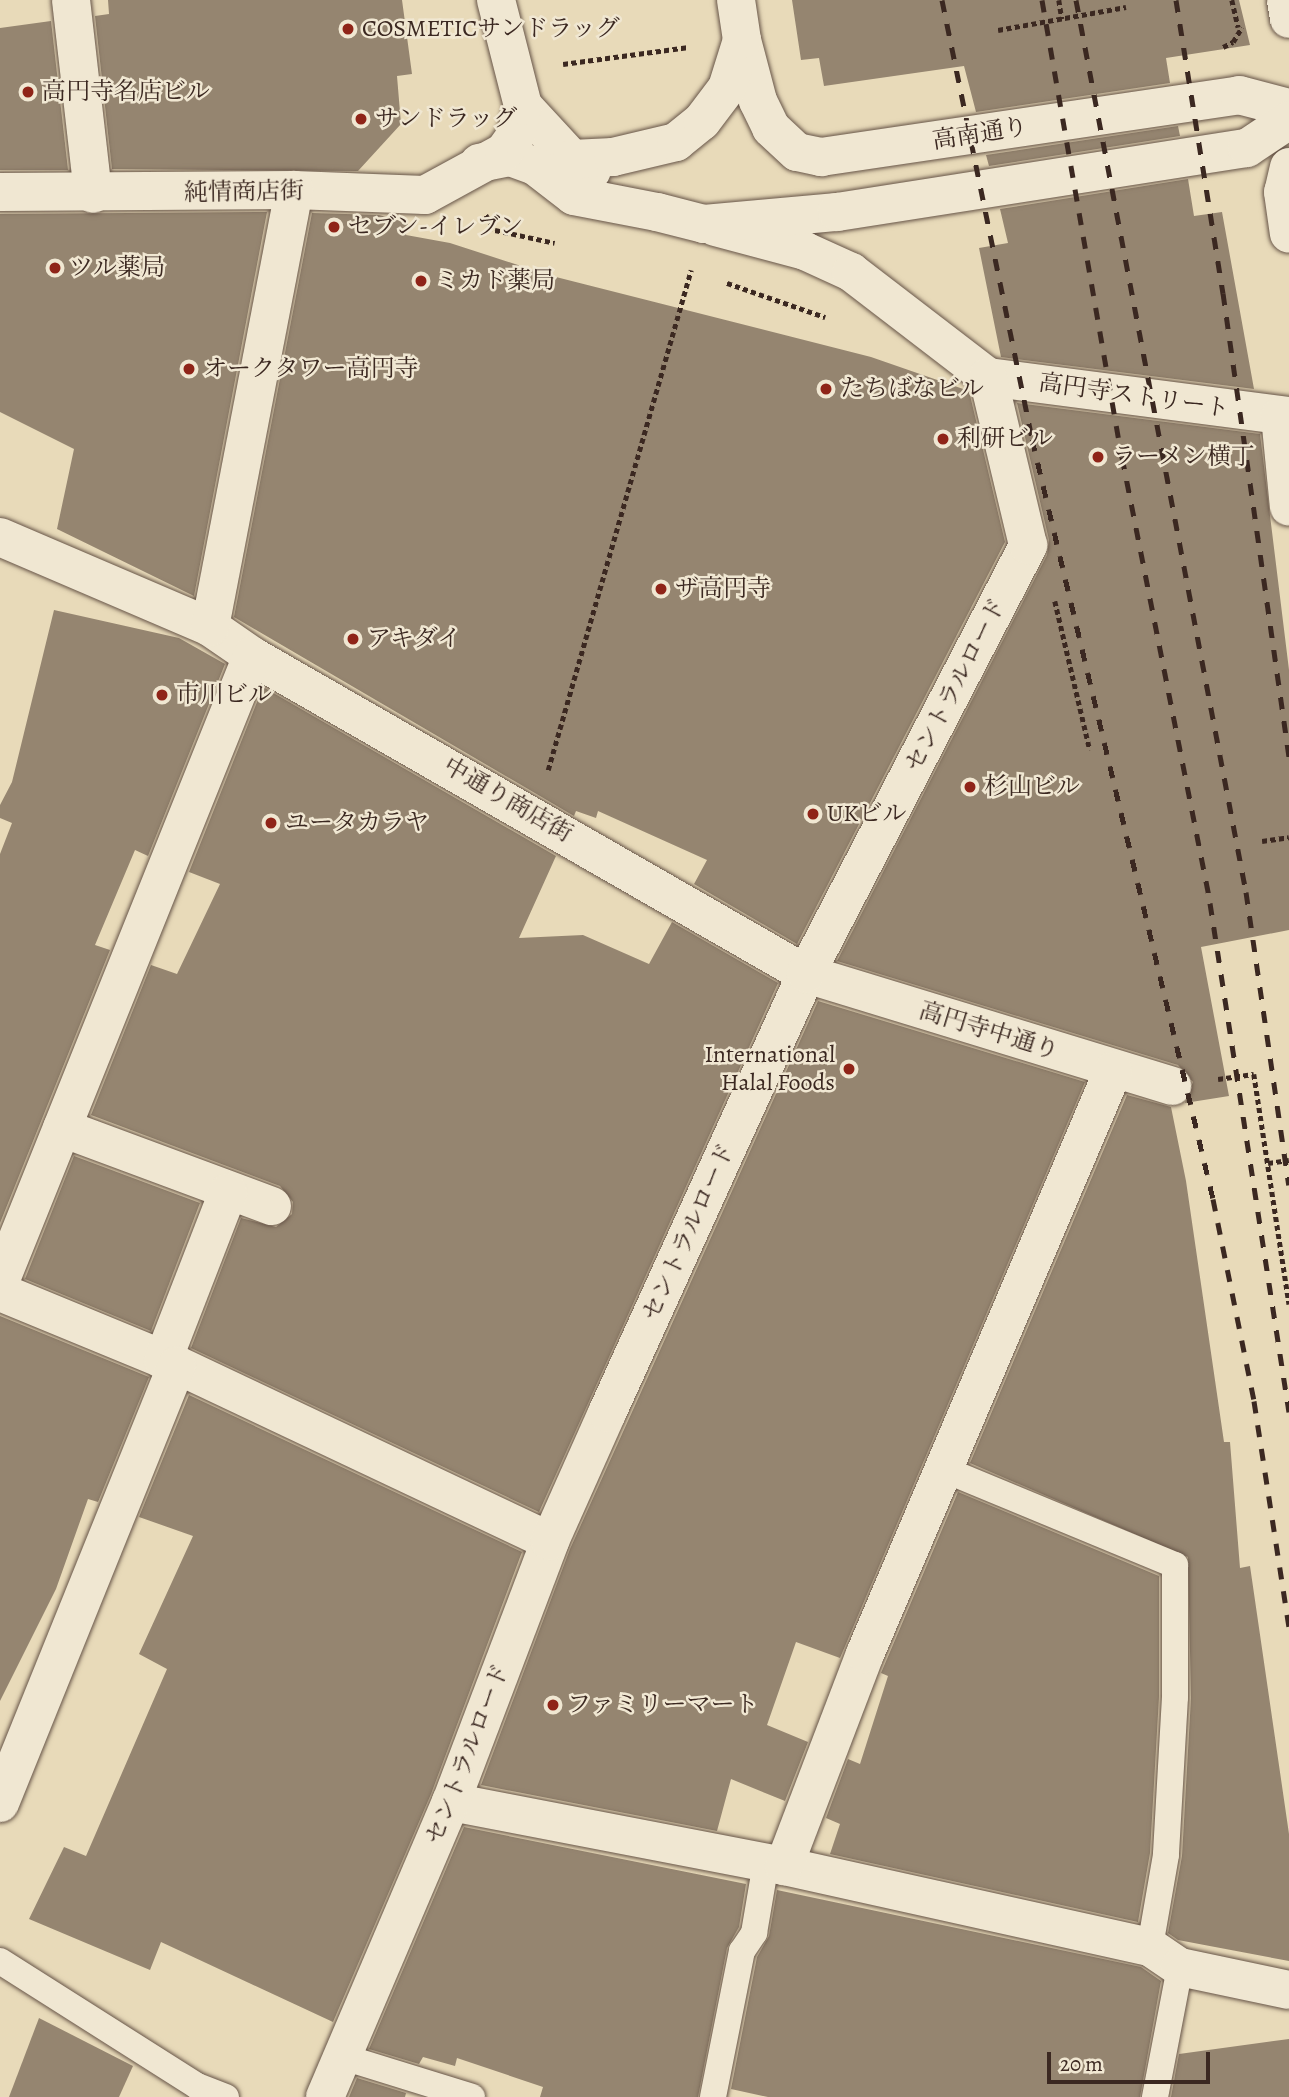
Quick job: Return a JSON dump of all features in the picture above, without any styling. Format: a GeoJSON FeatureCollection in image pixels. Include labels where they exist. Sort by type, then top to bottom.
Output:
{"type":"FeatureCollection","features":[{"type":"Feature","properties":{"kind":"street"},"geometry":{"type":"LineString","coordinates":[[71,0],[93,194]]}},
{"type":"Feature","properties":{"kind":"street"},"geometry":{"type":"LineString","coordinates":[[496,0],[518,88],[572,159],[657,212]]}},
{"type":"Feature","properties":{"kind":"street","name":"高南通り"},"geometry":{"type":"LineString","coordinates":[[736,0],[758,101],[771,128],[797,152],[821,157],[1239,95],[1289,108]]}},
{"type":"Feature","properties":{"kind":"street"},"geometry":{"type":"LineString","coordinates":[[1286,0],[1289,19]]}},
{"type":"Feature","properties":{"kind":"street"},"geometry":{"type":"LineString","coordinates":[[572,159],[613,157],[676,142],[702,121],[726,88],[743,40]]}},
{"type":"Feature","properties":{"kind":"street","name":"純情商店街"},"geometry":{"type":"LineString","coordinates":[[0,192],[93,194],[294,190],[425,195],[479,163],[504,152],[516,135],[518,88]]}},
{"type":"Feature","properties":{"kind":"street"},"geometry":{"type":"LineString","coordinates":[[704,224],[836,212],[1248,148],[1289,120]]}},
{"type":"Feature","properties":{"kind":"street"},"geometry":{"type":"LineString","coordinates":[[479,163],[510,158],[535,166],[574,196],[657,212],[769,239],[851,272],[988,377]]}},
{"type":"Feature","properties":{"kind":"street"},"geometry":{"type":"LineString","coordinates":[[1289,166],[1283,192],[1289,234]]}},
{"type":"Feature","properties":{"kind":"street"},"geometry":{"type":"LineString","coordinates":[[210,627],[294,190]]}},
{"type":"Feature","properties":{"kind":"street","name":"高円寺ストリート"},"geometry":{"type":"LineString","coordinates":[[988,377],[1285,416]]}},
{"type":"Feature","properties":{"kind":"street","name":"セントラルロード"},"geometry":{"type":"LineString","coordinates":[[325,2097],[451,1802],[550,1541],[806,974],[1028,545],[988,377]]}},
{"type":"Feature","properties":{"kind":"street"},"geometry":{"type":"LineString","coordinates":[[1285,416],[1289,508]]}},
{"type":"Feature","properties":{"kind":"street","name":"中通り商店街"},"geometry":{"type":"LineString","coordinates":[[0,537],[210,627],[252,656],[535,815],[806,974]]}},
{"type":"Feature","properties":{"kind":"street"},"geometry":{"type":"LineString","coordinates":[[0,1282],[252,656]]}},
{"type":"Feature","properties":{"kind":"street","name":"高円寺中通り"},"geometry":{"type":"LineString","coordinates":[[806,974],[1172,1086]]}},
{"type":"Feature","properties":{"kind":"street"},"geometry":{"type":"LineString","coordinates":[[775,1865],[1113,1070]]}},
{"type":"Feature","properties":{"kind":"street"},"geometry":{"type":"LineString","coordinates":[[62,1128],[228,1192],[272,1206]]}},
{"type":"Feature","properties":{"kind":"street"},"geometry":{"type":"LineString","coordinates":[[0,1802],[170,1363],[228,1192]]}},
{"type":"Feature","properties":{"kind":"street"},"geometry":{"type":"LineString","coordinates":[[0,1292],[170,1363],[550,1541]]}},
{"type":"Feature","properties":{"kind":"street"},"geometry":{"type":"LineString","coordinates":[[451,1802],[775,1865],[1165,1957],[1289,1990]]}},
{"type":"Feature","properties":{"kind":"lane"},"geometry":{"type":"LineString","coordinates":[[943,1469],[1175,1565],[1175,1697],[1166,1855],[1165,1957],[1155,2097]]}},
{"type":"Feature","properties":{"kind":"lane"},"geometry":{"type":"LineString","coordinates":[[713,2097],[742,1951],[754,1933],[775,1865]]}},
{"type":"Feature","properties":{"kind":"lane"},"geometry":{"type":"LineString","coordinates":[[0,1961],[197,2086],[226,2097]]}},
{"type":"Feature","properties":{"kind":"lane"},"geometry":{"type":"LineString","coordinates":[[343,2057],[472,2097]]}},
{"type":"Feature","properties":{"kind":"path"},"geometry":{"type":"LineString","coordinates":[[1059,0],[1062,19]]}},
{"type":"Feature","properties":{"kind":"path"},"geometry":{"type":"LineString","coordinates":[[1233,0],[1238,28]]}},
{"type":"Feature","properties":{"kind":"path"},"geometry":{"type":"LineString","coordinates":[[998,30],[1126,8]]}},
{"type":"Feature","properties":{"kind":"path"},"geometry":{"type":"LineString","coordinates":[[518,88],[743,40]]}},
{"type":"Feature","properties":{"kind":"path"},"geometry":{"type":"LineString","coordinates":[[482,207],[495,230],[561,244]]}},
{"type":"Feature","properties":{"kind":"path"},"geometry":{"type":"LineString","coordinates":[[535,815],[704,224]]}},
{"type":"Feature","properties":{"kind":"path"},"geometry":{"type":"LineString","coordinates":[[678,268],[704,276]]}},
{"type":"Feature","properties":{"kind":"path"},"geometry":{"type":"LineString","coordinates":[[717,280],[833,319]]}},
{"type":"Feature","properties":{"kind":"path"},"geometry":{"type":"LineString","coordinates":[[1262,841],[1289,837]]}},
{"type":"Feature","properties":{"kind":"path"},"geometry":{"type":"LineString","coordinates":[[1172,1086],[1254,1074],[1289,1304]]}},
{"type":"Feature","properties":{"kind":"path"},"geometry":{"type":"LineString","coordinates":[[1268,1163],[1289,1160]]}},
{"type":"Feature","properties":{"kind":"building"},"geometry":{"type":"Polygon","coordinates":[[[108,0],[402,0],[412,74],[397,76],[401,124],[358,171],[112,169],[95,16],[109,14],[108,0]]]}},
{"type":"Feature","properties":{"kind":"building"},"geometry":{"type":"Polygon","coordinates":[[[792,0],[1239,0],[1250,45],[1166,58],[1170,83],[976,112],[964,66],[824,86],[819,58],[801,60],[792,0]]]}},
{"type":"Feature","properties":{"kind":"building","name":"高円寺名店ビル"},"geometry":{"type":"Polygon","coordinates":[[[51,21],[68,170],[0,170],[0,28],[51,21]]]}},
{"type":"Feature","properties":{"kind":"building"},"geometry":{"type":"Polygon","coordinates":[[[1178,126],[1180,136],[989,166],[986,155],[1178,126]]]}},
{"type":"Feature","properties":{"kind":"building"},"geometry":{"type":"Polygon","coordinates":[[[1188,179],[1194,216],[1222,212],[1254,389],[1001,357],[979,248],[1008,243],[1000,209],[1188,179]]]}},
{"type":"Feature","properties":{"kind":"building"},"geometry":{"type":"Polygon","coordinates":[[[267,212],[194,596],[57,529],[74,449],[0,412],[0,214],[267,212]]]}},
{"type":"Feature","properties":{"kind":"building"},"geometry":{"type":"Polygon","coordinates":[[[312,213],[379,215],[408,223],[406,235],[450,243],[552,276],[871,357],[969,391],[1005,542],[797,944],[694,884],[707,860],[598,811],[596,818],[576,811],[574,816],[234,617],[312,213]]]}},
{"type":"Feature","properties":{"kind":"building"},"geometry":{"type":"Polygon","coordinates":[[[1017,403],[1260,434],[1289,670],[1289,930],[1201,947],[1229,1096],[1185,1103],[1193,1082],[1178,1065],[837,961],[1047,555],[1049,540],[1017,403]]]}},
{"type":"Feature","properties":{"kind":"building"},"geometry":{"type":"Polygon","coordinates":[[[54,610],[179,638],[225,664],[148,856],[135,850],[95,945],[110,950],[0,1223],[0,854],[12,823],[0,818],[0,805],[12,782],[54,610]]]}},
{"type":"Feature","properties":{"kind":"building"},"geometry":{"type":"Polygon","coordinates":[[[263,687],[556,856],[519,938],[583,935],[649,964],[672,922],[778,983],[539,1512],[191,1348],[241,1218],[276,1227],[292,1214],[293,1202],[280,1186],[91,1115],[151,965],[177,974],[220,884],[189,872],[263,687]]]}},
{"type":"Feature","properties":{"kind":"building"},"geometry":{"type":"Polygon","coordinates":[[[818,1001],[1085,1082],[840,1658],[796,1642],[767,1725],[808,1742],[785,1801],[731,1779],[717,1831],[481,1785],[570,1549],[818,1001]]]}},
{"type":"Feature","properties":{"kind":"building"},"geometry":{"type":"Polygon","coordinates":[[[1127,1095],[1171,1107],[1186,1181],[1224,1442],[1230,1442],[1240,1568],[1250,1566],[1289,1834],[1289,1961],[1178,1940],[1168,1933],[1182,1856],[1191,1698],[1188,1557],[970,1463],[1127,1095]]]}},
{"type":"Feature","properties":{"kind":"building"},"geometry":{"type":"Polygon","coordinates":[[[74,1156],[200,1203],[151,1331],[25,1279],[74,1156]]]}},
{"type":"Feature","properties":{"kind":"building"},"geometry":{"type":"Polygon","coordinates":[[[0,1316],[149,1377],[98,1502],[88,1499],[56,1589],[0,1701],[0,1316]]]}},
{"type":"Feature","properties":{"kind":"building"},"geometry":{"type":"Polygon","coordinates":[[[189,1395],[522,1552],[431,1794],[333,2022],[161,1942],[150,1970],[29,1919],[64,1847],[86,1856],[167,1669],[139,1654],[193,1536],[139,1517],[189,1395]]]}},
{"type":"Feature","properties":{"kind":"building"},"geometry":{"type":"Polygon","coordinates":[[[958,1492],[1159,1576],[1159,1697],[1150,1853],[1138,1922],[830,1854],[840,1824],[826,1818],[848,1759],[860,1764],[888,1676],[881,1673],[958,1492]]]}},
{"type":"Feature","properties":{"kind":"building"},"geometry":{"type":"Polygon","coordinates":[[[464,1827],[746,1884],[739,1927],[727,1948],[698,2097],[540,2097],[543,2087],[457,2058],[455,2066],[423,2057],[419,2064],[369,2049],[464,1827]]]}},
{"type":"Feature","properties":{"kind":"building"},"geometry":{"type":"Polygon","coordinates":[[[777,1890],[1141,1967],[1161,1981],[1140,2097],[768,2097],[731,2089],[757,1957],[769,1936],[777,1890]]]}},
{"type":"Feature","properties":{"kind":"building"},"geometry":{"type":"Polygon","coordinates":[[[39,2018],[133,2066],[119,2097],[9,2097],[39,2018]]]}},
{"type":"Feature","properties":{"kind":"building"},"geometry":{"type":"Polygon","coordinates":[[[1289,2039],[1289,2097],[1171,2097],[1179,2054],[1289,2039]]]}},
{"type":"Feature","properties":{"kind":"building"},"geometry":{"type":"Polygon","coordinates":[[[357,2078],[406,2093],[405,2097],[349,2097],[357,2078]]]}},
{"type":"Feature","properties":{"kind":"railway"},"geometry":{"type":"LineString","coordinates":[[942,0],[1032,439],[1213,1199],[1254,1401],[1289,1626]]}},
{"type":"Feature","properties":{"kind":"railway"},"geometry":{"type":"LineString","coordinates":[[1042,0],[1122,457],[1210,903],[1289,1412]]}},
{"type":"Feature","properties":{"kind":"railway"},"geometry":{"type":"LineString","coordinates":[[1076,0],[1246,892],[1289,1185]]}},
{"type":"Feature","properties":{"kind":"railway"},"geometry":{"type":"LineString","coordinates":[[1176,0],[1223,293],[1289,757]]}},
{"type":"Feature","properties":{"kind":"place","name":"COSMETICサンドラッグ"},"geometry":{"type":"Point","coordinates":[348,29]}},
{"type":"Feature","properties":{"kind":"place","name":"高円寺名店ビル"},"geometry":{"type":"Point","coordinates":[28,92]}},
{"type":"Feature","properties":{"kind":"place","name":"サンドラッグ"},"geometry":{"type":"Point","coordinates":[361,119]}},
{"type":"Feature","properties":{"kind":"place","name":"セブン-イレブン"},"geometry":{"type":"Point","coordinates":[334,227]}},
{"type":"Feature","properties":{"kind":"place","name":"ツル薬局"},"geometry":{"type":"Point","coordinates":[55,268]}},
{"type":"Feature","properties":{"kind":"place","name":"ミカド薬局"},"geometry":{"type":"Point","coordinates":[421,281]}},
{"type":"Feature","properties":{"kind":"place","name":"オークタワー高円寺"},"geometry":{"type":"Point","coordinates":[189,369]}},
{"type":"Feature","properties":{"kind":"place","name":"たちばなビル"},"geometry":{"type":"Point","coordinates":[826,389]}},
{"type":"Feature","properties":{"kind":"place","name":"利研ビル"},"geometry":{"type":"Point","coordinates":[943,439]}},
{"type":"Feature","properties":{"kind":"place","name":"ラーメン横丁"},"geometry":{"type":"Point","coordinates":[1098,457]}},
{"type":"Feature","properties":{"kind":"place","name":"ザ高円寺"},"geometry":{"type":"Point","coordinates":[661,589]}},
{"type":"Feature","properties":{"kind":"place","name":"アキダイ"},"geometry":{"type":"Point","coordinates":[353,639]}},
{"type":"Feature","properties":{"kind":"place","name":"市川ビル"},"geometry":{"type":"Point","coordinates":[162,695]}},
{"type":"Feature","properties":{"kind":"place","name":"杉山ビル"},"geometry":{"type":"Point","coordinates":[970,787]}},
{"type":"Feature","properties":{"kind":"place","name":"UKビル"},"geometry":{"type":"Point","coordinates":[813,814]}},
{"type":"Feature","properties":{"kind":"place","name":"ユータカラヤ"},"geometry":{"type":"Point","coordinates":[271,823]}},
{"type":"Feature","properties":{"kind":"place","name":"International Halal Foods"},"geometry":{"type":"Point","coordinates":[849,1069]}},
{"type":"Feature","properties":{"kind":"place","name":"ファミリーマート"},"geometry":{"type":"Point","coordinates":[553,1705]}}]}
